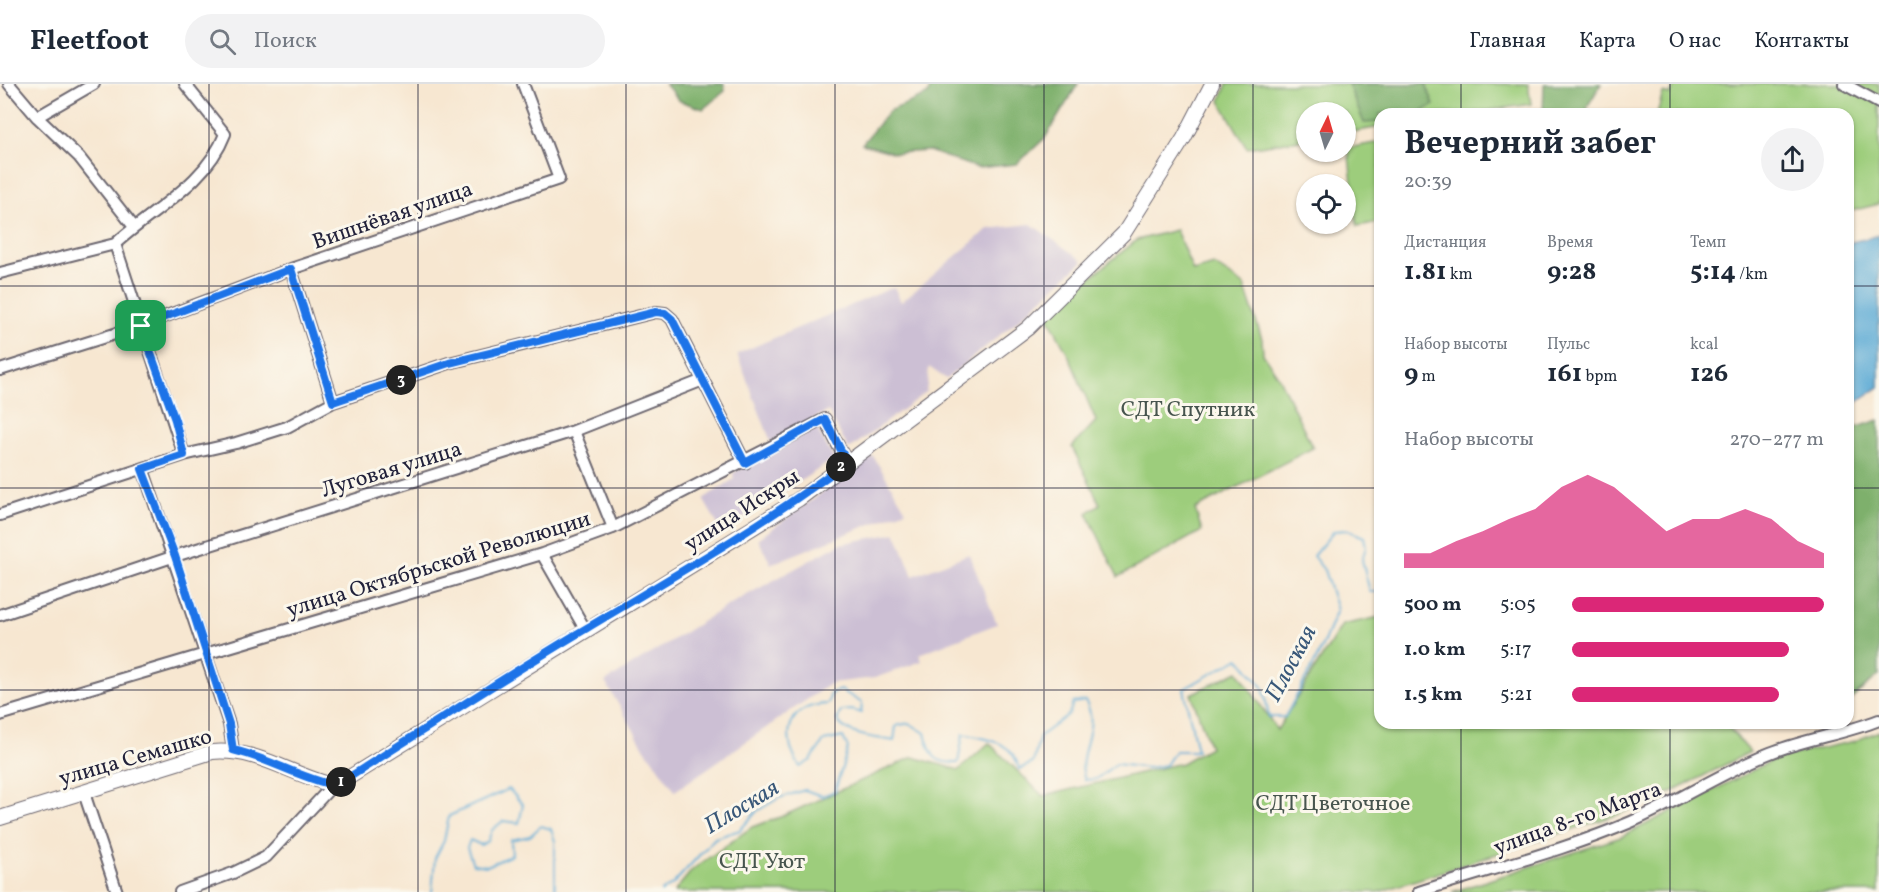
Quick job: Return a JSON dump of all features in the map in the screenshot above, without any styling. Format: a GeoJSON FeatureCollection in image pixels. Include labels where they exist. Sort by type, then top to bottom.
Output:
{"type":"FeatureCollection","features":[{"type":"Feature","properties":{"kind":"main road","name":"улица Искры"},"geometry":{"type":"LineString","coordinates":[[333,785],[348,778],[585,629],[716,552],[799,499],[1029,328],[1124,233],[1184,138],[1212,84]]}},
{"type":"Feature","properties":{"kind":"main road","name":"улица Семашко"},"geometry":{"type":"LineString","coordinates":[[0,818],[212,752],[233,750],[268,759],[308,779],[333,785]]}},
{"type":"Feature","properties":{"kind":"street"},"geometry":{"type":"LineString","coordinates":[[9,84],[37,117],[79,157],[134,227]]}},
{"type":"Feature","properties":{"kind":"street"},"geometry":{"type":"LineString","coordinates":[[37,117],[94,84]]}},
{"type":"Feature","properties":{"kind":"street"},"geometry":{"type":"LineString","coordinates":[[0,273],[116,244],[204,170],[219,149],[225,134],[185,84]]}},
{"type":"Feature","properties":{"kind":"street","name":"Вишнёвая улица"},"geometry":{"type":"LineString","coordinates":[[0,370],[141,326],[291,269],[559,179],[523,84]]}},
{"type":"Feature","properties":{"kind":"street"},"geometry":{"type":"LineString","coordinates":[[1844,84],[1879,103]]}},
{"type":"Feature","properties":{"kind":"street"},"geometry":{"type":"LineString","coordinates":[[116,244],[141,326],[175,420],[184,455]]}},
{"type":"Feature","properties":{"kind":"street"},"geometry":{"type":"LineString","coordinates":[[291,269],[333,402]]}},
{"type":"Feature","properties":{"kind":"street"},"geometry":{"type":"LineString","coordinates":[[0,515],[184,455],[236,443],[287,427],[333,402],[449,363],[656,312],[665,313],[672,319],[745,463]]}},
{"type":"Feature","properties":{"kind":"street","name":"Луговая улица"},"geometry":{"type":"LineString","coordinates":[[0,615],[175,556],[574,431],[703,380]]}},
{"type":"Feature","properties":{"kind":"street","name":"улица Октябрьской Революции"},"geometry":{"type":"LineString","coordinates":[[0,716],[542,554],[614,528],[745,463],[825,419],[847,462]]}},
{"type":"Feature","properties":{"kind":"street"},"geometry":{"type":"LineString","coordinates":[[574,431],[614,528]]}},
{"type":"Feature","properties":{"kind":"street"},"geometry":{"type":"LineString","coordinates":[[142,469],[175,556],[229,724],[233,750]]}},
{"type":"Feature","properties":{"kind":"street"},"geometry":{"type":"LineString","coordinates":[[542,554],[585,629]]}},
{"type":"Feature","properties":{"kind":"street","name":"улица 8-го Марта"},"geometry":{"type":"LineString","coordinates":[[1419,892],[1628,823],[1680,799],[1734,768],[1773,752],[1849,732],[1879,720]]}},
{"type":"Feature","properties":{"kind":"street"},"geometry":{"type":"LineString","coordinates":[[180,892],[233,873],[266,857],[333,785]]}},
{"type":"Feature","properties":{"kind":"street"},"geometry":{"type":"LineString","coordinates":[[84,793],[117,892]]}},
{"type":"Feature","properties":{"kind":"shaded area"},"geometry":{"type":"Polygon","coordinates":[[[1031,224],[1083,261],[1017,321],[946,379],[929,367],[926,392],[851,448],[848,448],[828,411],[771,442],[737,354],[894,287],[901,302],[988,229],[1031,224]]]}},
{"type":"Feature","properties":{"kind":"shaded area"},"geometry":{"type":"Polygon","coordinates":[[[816,427],[834,459],[722,532],[703,499],[734,479],[733,473],[816,427]]]}},
{"type":"Feature","properties":{"kind":"shaded area"},"geometry":{"type":"Polygon","coordinates":[[[873,456],[906,510],[771,564],[758,539],[873,456]]]}},
{"type":"Feature","properties":{"kind":"shaded area"},"geometry":{"type":"Polygon","coordinates":[[[896,533],[913,576],[969,554],[997,624],[919,654],[922,661],[875,678],[831,683],[675,791],[645,749],[605,682],[727,606],[840,544],[896,533]]]}},
{"type":"Feature","properties":{"kind":"green space"},"geometry":{"type":"Polygon","coordinates":[[[665,84],[724,84],[725,91],[703,109],[680,101],[665,84]]]}},
{"type":"Feature","properties":{"kind":"green space"},"geometry":{"type":"Polygon","coordinates":[[[932,84],[1078,84],[1045,138],[1017,164],[977,168],[929,151],[895,153],[862,144],[889,111],[927,95],[932,84]]]}},
{"type":"Feature","properties":{"kind":"green space"},"geometry":{"type":"Polygon","coordinates":[[[1227,84],[1528,84],[1531,104],[1505,108],[1374,108],[1374,128],[1356,131],[1356,102],[1296,102],[1296,141],[1247,148],[1220,101],[1227,84]]]}},
{"type":"Feature","properties":{"kind":"green space"},"geometry":{"type":"Polygon","coordinates":[[[1348,84],[1426,84],[1434,105],[1428,108],[1374,108],[1374,122],[1364,123],[1348,84]]]}},
{"type":"Feature","properties":{"kind":"green space"},"geometry":{"type":"Polygon","coordinates":[[[1544,84],[1601,84],[1587,108],[1543,108],[1544,84]]]}},
{"type":"Feature","properties":{"kind":"green space"},"geometry":{"type":"Polygon","coordinates":[[[1675,84],[1879,84],[1879,204],[1854,210],[1854,108],[1659,108],[1663,93],[1670,95],[1675,84]]]}},
{"type":"Feature","properties":{"kind":"green space"},"geometry":{"type":"Polygon","coordinates":[[[1374,143],[1374,223],[1357,226],[1356,174],[1351,174],[1350,162],[1356,162],[1356,146],[1374,143]]]}},
{"type":"Feature","properties":{"kind":"green space","name":"СДТ Спутник"},"geometry":{"type":"Polygon","coordinates":[[[1176,230],[1193,271],[1214,265],[1244,285],[1262,339],[1263,354],[1278,376],[1313,448],[1195,509],[1202,531],[1118,577],[1087,513],[1100,504],[1072,447],[1096,421],[1068,354],[1046,313],[1137,240],[1176,230]]]}},
{"type":"Feature","properties":{"kind":"green space"},"geometry":{"type":"Polygon","coordinates":[[[1879,420],[1879,675],[1854,697],[1854,428],[1879,420]]]}},
{"type":"Feature","properties":{"kind":"green space","name":"СДТ Цветочное"},"geometry":{"type":"Polygon","coordinates":[[[1374,618],[1374,729],[1730,729],[1750,752],[1676,790],[1620,814],[1379,892],[674,892],[693,869],[752,827],[783,816],[913,757],[959,770],[989,743],[1043,796],[1182,763],[1210,747],[1191,694],[1238,671],[1277,730],[1342,625],[1374,618]]]}},
{"type":"Feature","properties":{"kind":"green space"},"geometry":{"type":"Polygon","coordinates":[[[1879,731],[1879,892],[1452,892],[1621,837],[1777,758],[1855,741],[1879,731]]]}},
{"type":"Feature","properties":{"kind":"water"},"geometry":{"type":"Polygon","coordinates":[[[1879,235],[1879,387],[1854,404],[1854,241],[1879,235]]]}},
{"type":"Feature","properties":{"kind":"waterway","name":"Плоская"},"geometry":{"type":"LineString","coordinates":[[661,892],[673,884],[715,838],[740,830],[757,811],[779,798],[805,790],[822,796],[835,791],[848,748],[843,737],[824,741],[811,760],[800,767],[790,744],[789,733],[796,716],[814,706],[828,704],[831,693],[841,690],[862,703],[861,713],[852,710],[841,711],[837,720],[842,726],[855,733],[894,741],[896,726],[909,723],[925,733],[934,757],[949,763],[958,763],[963,734],[998,742],[1005,746],[1016,759],[1019,769],[1033,763],[1040,736],[1069,714],[1073,703],[1085,701],[1091,721],[1083,770],[1085,780],[1096,779],[1116,764],[1148,768],[1166,765],[1175,751],[1197,751],[1184,689],[1239,658],[1263,687],[1269,717],[1285,717],[1318,656],[1337,610],[1324,570],[1313,556],[1334,531],[1347,530],[1364,537],[1366,547],[1362,560],[1370,592],[1374,592]]}},
{"type":"Feature","properties":{"kind":"waterway","name":"Плоская"},"geometry":{"type":"LineString","coordinates":[[432,892],[435,858],[444,841],[449,816],[509,789],[523,805],[519,823],[503,821],[492,830],[488,841],[481,845],[470,840],[467,848],[473,864],[487,866],[512,855],[511,840],[530,836],[541,826],[551,829],[555,841],[555,892]]}},
{"type":"Feature","properties":{"kind":"route"},"geometry":{"type":"LineString","coordinates":[[291,269],[333,402],[449,363],[656,312],[665,313],[672,319],[745,463],[825,419],[847,462],[799,499],[716,552],[585,629],[348,778],[333,785],[308,779],[268,759],[233,750],[229,724],[175,556],[142,469],[184,455],[175,420],[141,326],[291,269]]}},
{"type":"Feature","properties":{"kind":"park label","name":"СДТ Уют"},"geometry":{"type":"Point","coordinates":[762,860]}}]}
